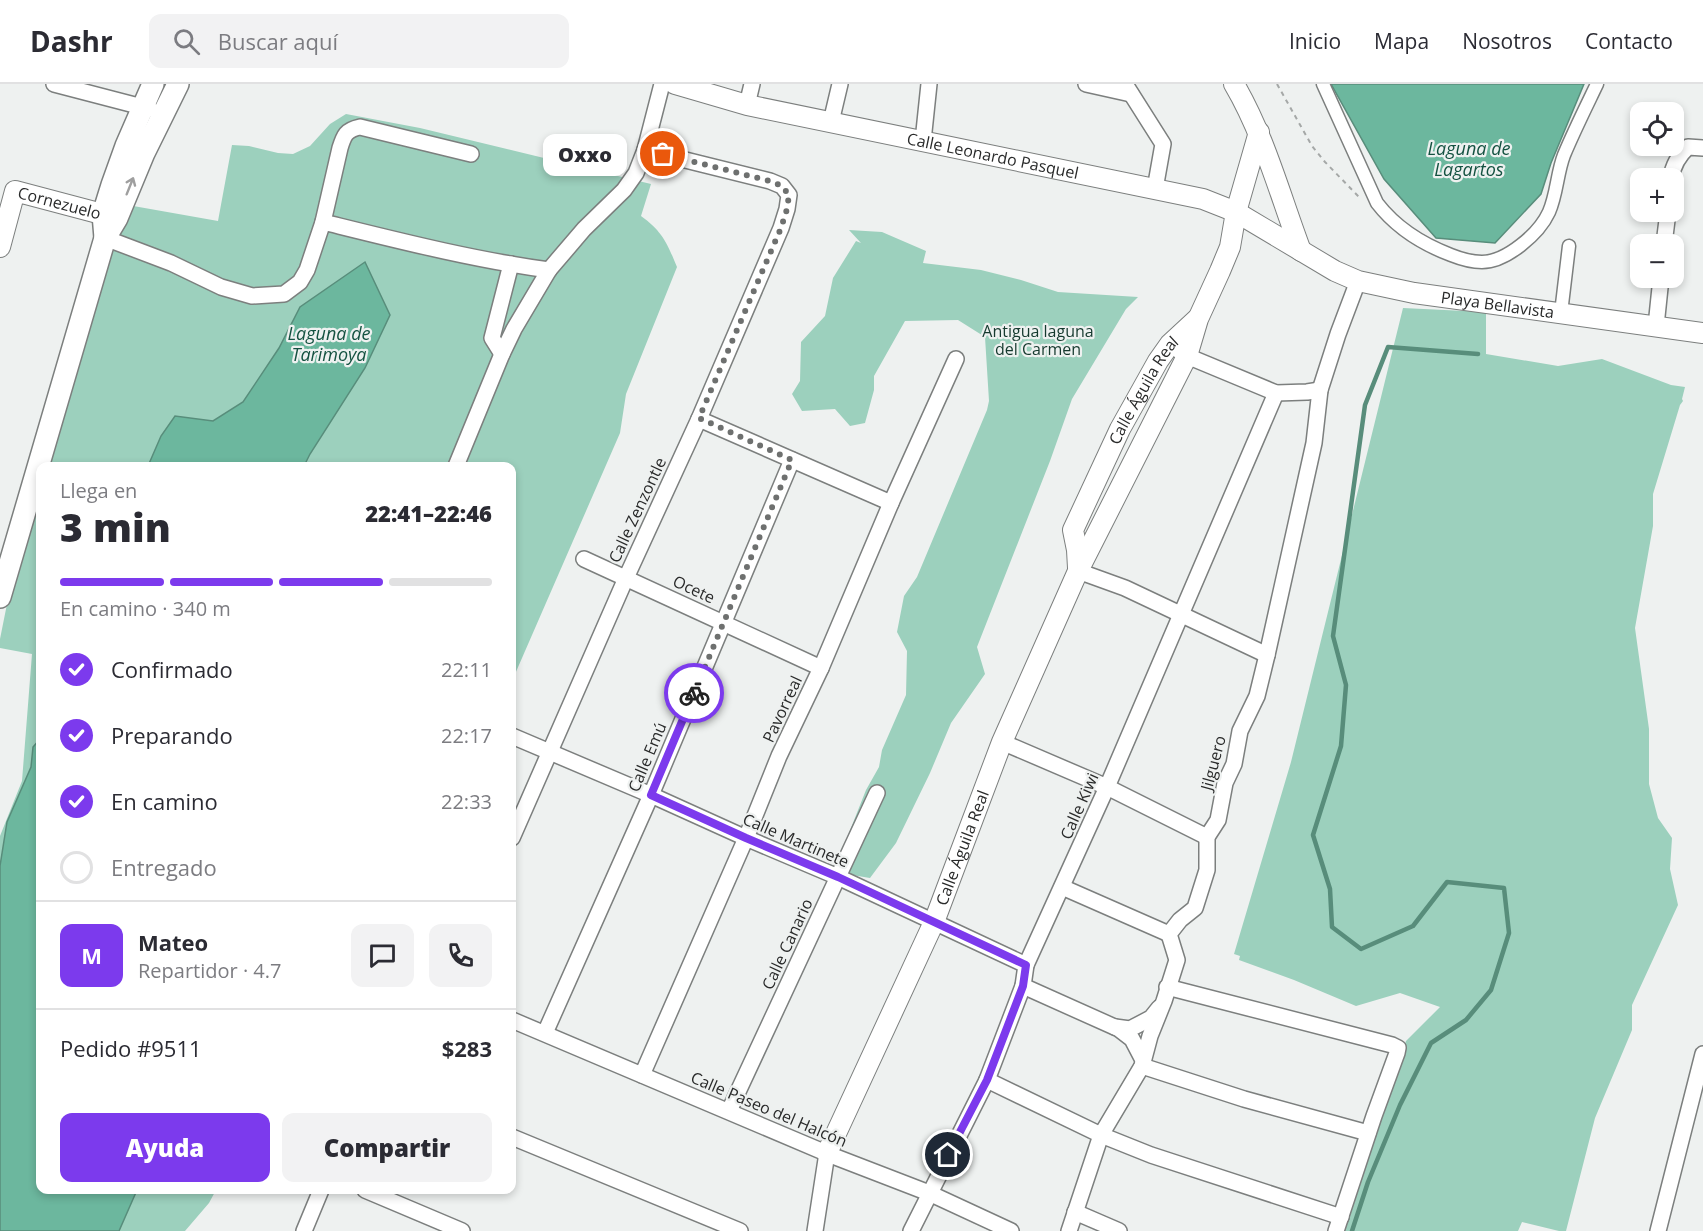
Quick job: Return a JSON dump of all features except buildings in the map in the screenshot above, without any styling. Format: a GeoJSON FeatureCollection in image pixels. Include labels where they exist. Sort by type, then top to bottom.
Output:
{"type":"FeatureCollection","features":[{"type":"Feature","properties":{"kind":"main road"},"geometry":{"type":"LineString","coordinates":[[39,462],[105,238],[119,165],[153,84]]}},
{"type":"Feature","properties":{"kind":"main road"},"geometry":{"type":"LineString","coordinates":[[110,216],[178,84]]}},
{"type":"Feature","properties":{"kind":"main road"},"geometry":{"type":"LineString","coordinates":[[0,597],[36,474]]}},
{"type":"Feature","properties":{"kind":"street"},"geometry":{"type":"LineString","coordinates":[[54,84],[143,106],[163,114]]}},
{"type":"Feature","properties":{"kind":"street"},"geometry":{"type":"LineString","coordinates":[[458,462],[502,354],[549,270],[584,229],[624,190],[636,173],[645,150],[662,84]]}},
{"type":"Feature","properties":{"kind":"street","name":"Calle Leonardo Pasquel"},"geometry":{"type":"LineString","coordinates":[[675,84],[747,105],[1203,199],[1236,212],[1301,251]]}},
{"type":"Feature","properties":{"kind":"street"},"geometry":{"type":"LineString","coordinates":[[747,105],[752,84]]}},
{"type":"Feature","properties":{"kind":"street"},"geometry":{"type":"LineString","coordinates":[[831,122],[840,84]]}},
{"type":"Feature","properties":{"kind":"street"},"geometry":{"type":"LineString","coordinates":[[923,141],[930,84]]}},
{"type":"Feature","properties":{"kind":"street"},"geometry":{"type":"LineString","coordinates":[[1086,84],[1128,89],[1163,144],[1155,189]]}},
{"type":"Feature","properties":{"kind":"street"},"geometry":{"type":"LineString","coordinates":[[1234,84],[1258,132],[1301,251]]}},
{"type":"Feature","properties":{"kind":"street"},"geometry":{"type":"LineString","coordinates":[[1323,84],[1377,204],[1388,217],[1407,233],[1436,249],[1464,260],[1484,262],[1506,255],[1520,245],[1537,230],[1548,213],[1563,157],[1597,84]]}},
{"type":"Feature","properties":{"kind":"street"},"geometry":{"type":"LineString","coordinates":[[105,238],[171,263],[221,287],[252,296],[284,294],[300,282],[307,270],[323,222],[342,142],[351,129],[360,127],[471,154]]}},
{"type":"Feature","properties":{"kind":"street","name":"Calle Águila Real"},"geometry":{"type":"LineString","coordinates":[[827,1153],[934,922],[1002,742],[1078,571],[1187,356],[1198,319],[1230,246],[1236,212],[1258,132]]}},
{"type":"Feature","properties":{"kind":"street"},"geometry":{"type":"LineString","coordinates":[[1673,168],[1678,157],[1688,147],[1703,148]]}},
{"type":"Feature","properties":{"kind":"street","name":"Calle Zenzontle"},"geometry":{"type":"LineString","coordinates":[[516,829],[699,418],[781,228],[787,209],[789,195],[782,186],[770,181],[645,150]]}},
{"type":"Feature","properties":{"kind":"street"},"geometry":{"type":"LineString","coordinates":[[0,247],[8,189]]}},
{"type":"Feature","properties":{"kind":"street","name":"Cornezuelo"},"geometry":{"type":"LineString","coordinates":[[8,189],[110,216]]}},
{"type":"Feature","properties":{"kind":"street"},"geometry":{"type":"LineString","coordinates":[[323,222],[412,243],[549,270]]}},
{"type":"Feature","properties":{"kind":"street"},"geometry":{"type":"LineString","coordinates":[[1561,313],[1569,246]]}},
{"type":"Feature","properties":{"kind":"street","name":"Playa Bellavista"},"geometry":{"type":"LineString","coordinates":[[1301,251],[1335,271],[1358,281],[1413,293],[1703,333]]}},
{"type":"Feature","properties":{"kind":"street"},"geometry":{"type":"LineString","coordinates":[[502,354],[492,338],[511,264]]}},
{"type":"Feature","properties":{"kind":"street","name":"Jilguero"},"geometry":{"type":"LineString","coordinates":[[1169,934],[1195,908],[1207,870],[1207,837],[1218,820],[1225,783],[1234,764],[1240,731],[1257,696],[1267,655],[1314,443],[1320,390],[1358,281]]}},
{"type":"Feature","properties":{"kind":"street"},"geometry":{"type":"LineString","coordinates":[[1656,326],[1660,288]]}},
{"type":"Feature","properties":{"kind":"street","name":"Calle Águila Real"},"geometry":{"type":"LineString","coordinates":[[1078,571],[1073,530],[1120,429],[1170,344],[1198,319]]}},
{"type":"Feature","properties":{"kind":"street"},"geometry":{"type":"LineString","coordinates":[[1170,344],[1187,356],[1276,393],[1320,390]]}},
{"type":"Feature","properties":{"kind":"street","name":"Pavorreal"},"geometry":{"type":"LineString","coordinates":[[642,1075],[746,838],[779,756],[821,668],[956,358]]}},
{"type":"Feature","properties":{"kind":"street","name":"Calle Kiwi"},"geometry":{"type":"LineString","coordinates":[[911,1231],[987,1080],[1023,986],[1026,965],[1107,787],[1276,393]]}},
{"type":"Feature","properties":{"kind":"street"},"geometry":{"type":"LineString","coordinates":[[699,418],[891,503]]}},
{"type":"Feature","properties":{"kind":"street","name":"Calle Emú"},"geometry":{"type":"LineString","coordinates":[[545,1033],[651,795],[792,460]]}},
{"type":"Feature","properties":{"kind":"street","name":"Ocete"},"geometry":{"type":"LineString","coordinates":[[584,559],[821,668]]}},
{"type":"Feature","properties":{"kind":"street"},"geometry":{"type":"LineString","coordinates":[[1078,571],[1125,588],[1267,655]]}},
{"type":"Feature","properties":{"kind":"street","name":"Calle Martinete"},"geometry":{"type":"LineString","coordinates":[[516,738],[838,877],[1026,965]]}},
{"type":"Feature","properties":{"kind":"street"},"geometry":{"type":"LineString","coordinates":[[1002,742],[1107,787],[1207,837]]}},
{"type":"Feature","properties":{"kind":"street","name":"Calle Canario"},"geometry":{"type":"LineString","coordinates":[[729,1111],[877,793]]}},
{"type":"Feature","properties":{"kind":"street"},"geometry":{"type":"LineString","coordinates":[[1062,887],[1169,934],[1177,960],[1150,1036],[1143,1063],[1101,1135],[1069,1231]]}},
{"type":"Feature","properties":{"kind":"street"},"geometry":{"type":"LineString","coordinates":[[1023,986],[1113,1027],[1132,1039],[1143,1063],[1244,1099],[1368,1133]]}},
{"type":"Feature","properties":{"kind":"street"},"geometry":{"type":"LineString","coordinates":[[1113,1027],[1130,1029],[1151,1018],[1166,994]]}},
{"type":"Feature","properties":{"kind":"street"},"geometry":{"type":"LineString","coordinates":[[987,1080],[1101,1135],[1338,1224],[1398,1048],[1166,994]]}},
{"type":"Feature","properties":{"kind":"street","name":"Calle Paseo del Halcón"},"geometry":{"type":"LineString","coordinates":[[516,1022],[827,1153],[929,1193],[1011,1231]]}},
{"type":"Feature","properties":{"kind":"street"},"geometry":{"type":"LineString","coordinates":[[1658,1231],[1703,1054]]}},
{"type":"Feature","properties":{"kind":"street"},"geometry":{"type":"LineString","coordinates":[[516,1139],[740,1231]]}},
{"type":"Feature","properties":{"kind":"street"},"geometry":{"type":"LineString","coordinates":[[815,1231],[827,1153]]}},
{"type":"Feature","properties":{"kind":"street"},"geometry":{"type":"LineString","coordinates":[[304,1231],[319,1194]]}},
{"type":"Feature","properties":{"kind":"street"},"geometry":{"type":"LineString","coordinates":[[374,1194],[462,1231]]}},
{"type":"Feature","properties":{"kind":"street"},"geometry":{"type":"LineString","coordinates":[[1075,1212],[1119,1231]]}},
{"type":"Feature","properties":{"kind":"path"},"geometry":{"type":"LineString","coordinates":[[1277,84],[1312,146],[1363,201]]}},
{"type":"Feature","properties":{"kind":"green space"},"geometry":{"type":"Polygon","coordinates":[[[346,114],[420,128],[651,184],[641,216],[664,238],[677,267],[626,394],[620,433],[516,672],[516,462],[49,462],[122,204],[218,221],[232,145],[293,154],[310,146],[330,124],[346,114]]]}},
{"type":"Feature","properties":{"kind":"green space","name":"Antigua laguna del Carmen"},"geometry":{"type":"Polygon","coordinates":[[[849,230],[882,232],[926,251],[923,263],[981,270],[1058,292],[1138,297],[1126,309],[1072,399],[977,647],[985,674],[951,723],[896,843],[870,878],[846,874],[845,843],[866,790],[879,767],[882,750],[906,695],[907,651],[897,632],[904,596],[917,577],[989,401],[985,337],[958,320],[905,321],[874,376],[874,390],[865,423],[850,426],[835,409],[802,411],[792,394],[800,381],[801,342],[825,316],[833,278],[856,241],[861,243],[849,230]]]}},
{"type":"Feature","properties":{"kind":"green space"},"geometry":{"type":"Polygon","coordinates":[[[1403,308],[1486,312],[1486,354],[1558,366],[1602,359],[1671,385],[1685,387],[1683,401],[1653,494],[1653,526],[1635,628],[1649,729],[1649,784],[1658,818],[1672,838],[1670,869],[1678,905],[1632,1005],[1632,1030],[1595,1118],[1566,1231],[1522,1222],[1518,1231],[1340,1231],[1406,1041],[1440,1007],[1400,993],[1356,1006],[1239,960],[1240,956],[1234,954],[1291,762],[1403,308]]]}},
{"type":"Feature","properties":{"kind":"green space"},"geometry":{"type":"Polygon","coordinates":[[[36,503],[36,1194],[214,1194],[185,1231],[0,1231],[0,836],[22,781],[32,654],[0,648],[10,589],[36,503]]]}},
{"type":"Feature","properties":{"kind":"water","name":"Laguna de Lagartos"},"geometry":{"type":"Polygon","coordinates":[[[1331,84],[1584,84],[1551,163],[1541,194],[1495,243],[1436,238],[1384,179],[1331,84]]]}},
{"type":"Feature","properties":{"kind":"water","name":"Laguna de Tarimoya"},"geometry":{"type":"Polygon","coordinates":[[[365,262],[390,315],[365,368],[306,462],[150,462],[161,436],[175,416],[213,421],[243,402],[279,348],[300,307],[365,262]]]}},
{"type":"Feature","properties":{"kind":"water"},"geometry":{"type":"Polygon","coordinates":[[[36,744],[36,1194],[135,1194],[119,1231],[0,1231],[0,866],[7,822],[31,767],[33,747],[36,744]]]}},
{"type":"Feature","properties":{"kind":"waterway"},"geometry":{"type":"LineString","coordinates":[[1352,1231],[1368,1182],[1400,1105],[1431,1043],[1466,1020],[1491,990],[1509,933],[1504,888],[1447,882],[1413,926],[1361,949],[1332,927],[1330,889],[1313,835],[1341,746],[1346,685],[1333,636],[1365,405],[1388,347],[1478,354]]}},
{"type":"Feature","properties":{"kind":"way so far"},"geometry":{"type":"LineString","coordinates":[[663,154],[770,181],[782,186],[789,195],[781,228],[699,418],[792,460],[694,693]]}},
{"type":"Feature","properties":{"kind":"place","name":"Oxxo"},"geometry":{"type":"Point","coordinates":[663,154]}},
{"type":"Feature","properties":{"kind":"route"},"geometry":{"type":"LineString","coordinates":[[694,693],[651,795],[838,877],[1026,965],[1023,986],[987,1080],[948,1155]]}}]}
